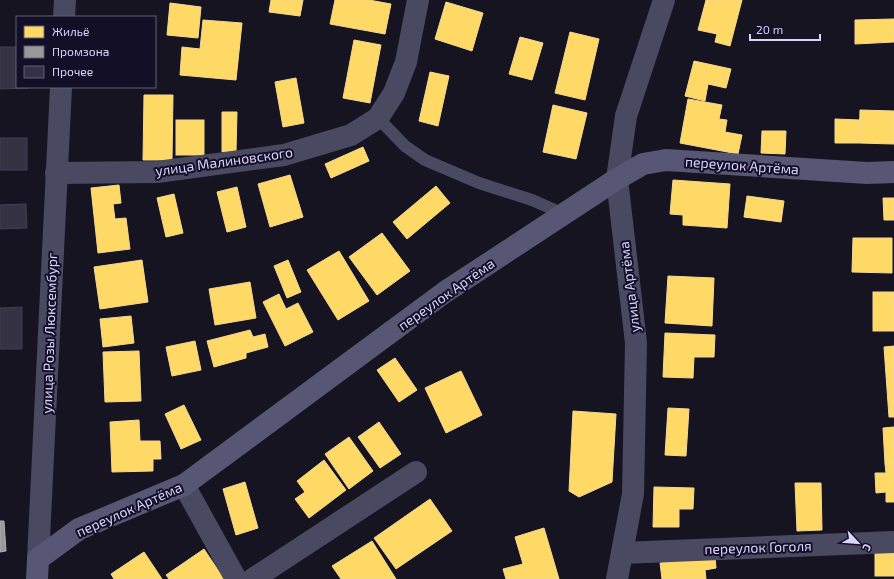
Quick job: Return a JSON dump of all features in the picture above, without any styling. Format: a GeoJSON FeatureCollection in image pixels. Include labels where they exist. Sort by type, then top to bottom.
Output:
{"type":"FeatureCollection","features":[{"type":"Feature","properties":{"kind":"street"},"geometry":{"type":"LineString","coordinates":[[64,16],[65,0]]}},
{"type":"Feature","properties":{"kind":"street","name":"улица Малиновского"},"geometry":{"type":"LineString","coordinates":[[56,173],[158,172],[284,154],[351,135],[378,118],[394,93],[406,62],[418,0]]}},
{"type":"Feature","properties":{"kind":"street","name":"улица Артёма"},"geometry":{"type":"LineString","coordinates":[[617,579],[633,494],[636,342],[616,179],[626,116],[664,0]]}},
{"type":"Feature","properties":{"kind":"street","name":"улица Розы Люксембург"},"geometry":{"type":"LineString","coordinates":[[38,569],[61,88]]}},
{"type":"Feature","properties":{"kind":"street","name":"переулок Артёма"},"geometry":{"type":"LineString","coordinates":[[38,569],[79,529],[184,485],[445,292],[616,179],[643,164],[666,160],[867,173],[894,172]]}},
{"type":"Feature","properties":{"kind":"street"},"geometry":{"type":"LineString","coordinates":[[253,579],[416,472]]}},
{"type":"Feature","properties":{"kind":"street"},"geometry":{"type":"LineString","coordinates":[[184,485],[236,579]]}},
{"type":"Feature","properties":{"kind":"street","name":"переулок Гоголя"},"geometry":{"type":"LineString","coordinates":[[622,553],[894,542]]}},
{"type":"Feature","properties":{"kind":"lane"},"geometry":{"type":"LineString","coordinates":[[378,118],[405,146],[425,160],[479,183],[532,200],[564,214]]}},
{"type":"Feature","properties":{"kind":"building: Жильё"},"geometry":{"type":"Polygon","coordinates":[[[271,0],[303,0],[300,16],[269,12],[271,0]]]}},
{"type":"Feature","properties":{"kind":"building: Жильё"},"geometry":{"type":"Polygon","coordinates":[[[335,0],[369,0],[391,4],[385,34],[330,24],[335,0]]]}},
{"type":"Feature","properties":{"kind":"building: Жильё"},"geometry":{"type":"Polygon","coordinates":[[[706,0],[742,0],[730,46],[715,42],[717,34],[698,30],[706,0]]]}},
{"type":"Feature","properties":{"kind":"building: Жильё"},"geometry":{"type":"Polygon","coordinates":[[[446,2],[483,13],[472,51],[435,39],[446,2]]]}},
{"type":"Feature","properties":{"kind":"building: Жильё"},"geometry":{"type":"Polygon","coordinates":[[[170,3],[201,7],[198,38],[167,35],[170,3]]]}},
{"type":"Feature","properties":{"kind":"building: Жильё"},"geometry":{"type":"Polygon","coordinates":[[[894,19],[894,42],[855,44],[855,20],[894,19]]]}},
{"type":"Feature","properties":{"kind":"building: Жильё"},"geometry":{"type":"Polygon","coordinates":[[[203,20],[242,23],[236,80],[180,75],[182,47],[200,49],[203,20]]]}},
{"type":"Feature","properties":{"kind":"building: Жильё"},"geometry":{"type":"Polygon","coordinates":[[[570,32],[599,39],[585,100],[555,93],[570,32]]]}},
{"type":"Feature","properties":{"kind":"building: Жильё"},"geometry":{"type":"Polygon","coordinates":[[[520,37],[543,43],[532,80],[509,74],[520,37]]]}},
{"type":"Feature","properties":{"kind":"building: Жильё"},"geometry":{"type":"Polygon","coordinates":[[[354,40],[381,45],[370,103],[343,98],[354,40]]]}},
{"type":"Feature","properties":{"kind":"building: Жильё"},"geometry":{"type":"Polygon","coordinates":[[[694,61],[731,69],[726,88],[708,84],[705,101],[685,96],[694,61]]]}},
{"type":"Feature","properties":{"kind":"building: Жильё"},"geometry":{"type":"Polygon","coordinates":[[[430,72],[449,76],[438,126],[419,121],[430,72]]]}},
{"type":"Feature","properties":{"kind":"building: Жильё"},"geometry":{"type":"Polygon","coordinates":[[[296,78],[304,123],[283,127],[275,82],[296,78]]]}},
{"type":"Feature","properties":{"kind":"building: Жильё"},"geometry":{"type":"Polygon","coordinates":[[[144,95],[173,95],[172,160],[143,160],[144,95]]]}},
{"type":"Feature","properties":{"kind":"building: Жильё"},"geometry":{"type":"Polygon","coordinates":[[[688,99],[722,105],[719,119],[727,120],[725,132],[742,135],[738,154],[680,143],[688,99]]]}},
{"type":"Feature","properties":{"kind":"building: Жильё"},"geometry":{"type":"Polygon","coordinates":[[[553,105],[587,113],[576,159],[543,152],[553,105]]]}},
{"type":"Feature","properties":{"kind":"building: Жильё"},"geometry":{"type":"Polygon","coordinates":[[[860,110],[894,111],[894,144],[859,143],[860,110]]]}},
{"type":"Feature","properties":{"kind":"building: Жильё"},"geometry":{"type":"Polygon","coordinates":[[[222,112],[237,112],[236,152],[222,152],[222,112]]]}},
{"type":"Feature","properties":{"kind":"building: Жильё"},"geometry":{"type":"Polygon","coordinates":[[[835,119],[860,120],[859,143],[835,143],[835,119]]]}},
{"type":"Feature","properties":{"kind":"building: Жильё"},"geometry":{"type":"Polygon","coordinates":[[[176,120],[204,120],[204,155],[176,155],[176,120]]]}},
{"type":"Feature","properties":{"kind":"building: Жильё"},"geometry":{"type":"Polygon","coordinates":[[[762,131],[786,131],[785,154],[761,153],[762,131]]]}},
{"type":"Feature","properties":{"kind":"building: Жильё"},"geometry":{"type":"Polygon","coordinates":[[[363,147],[369,161],[331,178],[325,164],[363,147]]]}},
{"type":"Feature","properties":{"kind":"building: Жильё"},"geometry":{"type":"Polygon","coordinates":[[[290,175],[303,217],[270,227],[258,184],[290,175]]]}},
{"type":"Feature","properties":{"kind":"building: Жильё"},"geometry":{"type":"Polygon","coordinates":[[[673,180],[730,184],[727,228],[683,225],[683,215],[670,214],[673,180]]]}},
{"type":"Feature","properties":{"kind":"building: Жильё"},"geometry":{"type":"Polygon","coordinates":[[[119,185],[121,203],[113,204],[115,219],[126,218],[130,249],[98,253],[91,188],[119,185]]]}},
{"type":"Feature","properties":{"kind":"building: Жильё"},"geometry":{"type":"Polygon","coordinates":[[[436,186],[450,203],[407,239],[393,222],[436,186]]]}},
{"type":"Feature","properties":{"kind":"building: Жильё"},"geometry":{"type":"Polygon","coordinates":[[[237,187],[246,227],[227,232],[217,192],[237,187]]]}},
{"type":"Feature","properties":{"kind":"building: Жильё"},"geometry":{"type":"Polygon","coordinates":[[[174,194],[183,233],[166,237],[157,198],[174,194]]]}},
{"type":"Feature","properties":{"kind":"building: Жильё"},"geometry":{"type":"Polygon","coordinates":[[[747,196],[784,201],[781,222],[744,217],[747,196]]]}},
{"type":"Feature","properties":{"kind":"building: Жильё"},"geometry":{"type":"Polygon","coordinates":[[[883,198],[894,198],[894,220],[884,220],[883,198]]]}},
{"type":"Feature","properties":{"kind":"building: Жильё"},"geometry":{"type":"Polygon","coordinates":[[[382,233],[410,271],[377,295],[349,257],[382,233]]]}},
{"type":"Feature","properties":{"kind":"building: Жильё"},"geometry":{"type":"Polygon","coordinates":[[[853,238],[892,238],[892,273],[852,272],[853,238]]]}},
{"type":"Feature","properties":{"kind":"building: Жильё"},"geometry":{"type":"Polygon","coordinates":[[[339,251],[369,301],[338,320],[307,270],[339,251]]]}},
{"type":"Feature","properties":{"kind":"building: Жильё"},"geometry":{"type":"Polygon","coordinates":[[[142,260],[148,302],[100,309],[94,267],[142,260]]]}},
{"type":"Feature","properties":{"kind":"building: Жильё"},"geometry":{"type":"Polygon","coordinates":[[[288,260],[301,292],[287,298],[274,266],[288,260]]]}},
{"type":"Feature","properties":{"kind":"building: Жильё"},"geometry":{"type":"Polygon","coordinates":[[[668,276],[714,278],[712,326],[665,323],[668,276]]]}},
{"type":"Feature","properties":{"kind":"building: Жильё"},"geometry":{"type":"Polygon","coordinates":[[[250,282],[256,318],[215,325],[209,289],[250,282]]]}},
{"type":"Feature","properties":{"kind":"building: Жильё"},"geometry":{"type":"Polygon","coordinates":[[[873,292],[894,292],[894,331],[873,331],[873,292]]]}},
{"type":"Feature","properties":{"kind":"building: Жильё"},"geometry":{"type":"Polygon","coordinates":[[[279,294],[286,309],[298,303],[313,332],[285,346],[263,302],[279,294]]]}},
{"type":"Feature","properties":{"kind":"building: Жильё"},"geometry":{"type":"Polygon","coordinates":[[[131,316],[134,343],[103,347],[100,319],[131,316]]]}},
{"type":"Feature","properties":{"kind":"building: Жильё"},"geometry":{"type":"Polygon","coordinates":[[[250,330],[253,337],[265,334],[268,347],[246,353],[246,358],[214,367],[207,341],[250,330]]]}},
{"type":"Feature","properties":{"kind":"building: Жильё"},"geometry":{"type":"Polygon","coordinates":[[[665,333],[715,335],[714,357],[694,357],[693,378],[663,377],[665,333]]]}},
{"type":"Feature","properties":{"kind":"building: Жильё"},"geometry":{"type":"Polygon","coordinates":[[[195,341],[201,370],[172,376],[166,347],[195,341]]]}},
{"type":"Feature","properties":{"kind":"building: Жильё"},"geometry":{"type":"Polygon","coordinates":[[[894,346],[894,389],[887,389],[884,347],[894,346]]]}},
{"type":"Feature","properties":{"kind":"building: Жильё"},"geometry":{"type":"Polygon","coordinates":[[[139,351],[141,401],[105,402],[103,352],[139,351]]]}},
{"type":"Feature","properties":{"kind":"building: Жильё"},"geometry":{"type":"Polygon","coordinates":[[[395,358],[417,390],[399,402],[377,370],[395,358]]]}},
{"type":"Feature","properties":{"kind":"building: Жильё"},"geometry":{"type":"Polygon","coordinates":[[[461,371],[482,415],[446,433],[425,388],[461,371]]]}},
{"type":"Feature","properties":{"kind":"building: Жильё"},"geometry":{"type":"Polygon","coordinates":[[[887,389],[894,389],[894,417],[889,417],[887,389]]]}},
{"type":"Feature","properties":{"kind":"building: Жильё"},"geometry":{"type":"Polygon","coordinates":[[[184,405],[201,440],[181,449],[165,414],[184,405]]]}},
{"type":"Feature","properties":{"kind":"building: Жильё"},"geometry":{"type":"Polygon","coordinates":[[[668,408],[689,409],[686,456],[665,455],[668,408]]]}},
{"type":"Feature","properties":{"kind":"building: Жильё"},"geometry":{"type":"Polygon","coordinates":[[[573,411],[616,414],[612,482],[579,497],[569,491],[573,411]]]}},
{"type":"Feature","properties":{"kind":"building: Жильё"},"geometry":{"type":"Polygon","coordinates":[[[139,420],[140,441],[160,441],[161,459],[153,459],[153,471],[112,472],[110,422],[139,420]]]}},
{"type":"Feature","properties":{"kind":"building: Жильё"},"geometry":{"type":"Polygon","coordinates":[[[379,422],[401,454],[380,468],[358,437],[379,422]]]}},
{"type":"Feature","properties":{"kind":"building: Жильё"},"geometry":{"type":"Polygon","coordinates":[[[894,427],[894,464],[885,464],[883,428],[894,427]]]}},
{"type":"Feature","properties":{"kind":"building: Жильё"},"geometry":{"type":"Polygon","coordinates":[[[349,437],[373,471],[349,489],[325,454],[349,437]]]}},
{"type":"Feature","properties":{"kind":"building: Жильё"},"geometry":{"type":"Polygon","coordinates":[[[324,460],[346,490],[309,518],[295,499],[305,492],[297,481],[324,460]]]}},
{"type":"Feature","properties":{"kind":"building: Жильё"},"geometry":{"type":"Polygon","coordinates":[[[885,464],[894,464],[894,502],[886,502],[886,492],[876,493],[875,473],[886,473],[885,464]]]}},
{"type":"Feature","properties":{"kind":"building: Жильё"},"geometry":{"type":"Polygon","coordinates":[[[245,482],[258,528],[236,535],[223,489],[245,482]]]}},
{"type":"Feature","properties":{"kind":"building: Жильё"},"geometry":{"type":"Polygon","coordinates":[[[795,483],[821,483],[822,530],[797,531],[795,483]]]}},
{"type":"Feature","properties":{"kind":"building: Жильё"},"geometry":{"type":"Polygon","coordinates":[[[654,487],[694,488],[693,509],[679,509],[679,527],[653,527],[654,487]]]}},
{"type":"Feature","properties":{"kind":"building: Жильё"},"geometry":{"type":"Polygon","coordinates":[[[430,499],[452,531],[396,569],[374,538],[430,499]]]}},
{"type":"Feature","properties":{"kind":"building: Жильё"},"geometry":{"type":"Polygon","coordinates":[[[544,528],[559,579],[506,579],[503,569],[523,564],[515,537],[544,528]]]}},
{"type":"Feature","properties":{"kind":"building: Жильё"},"geometry":{"type":"Polygon","coordinates":[[[372,541],[396,579],[341,579],[332,566],[372,541]]]}},
{"type":"Feature","properties":{"kind":"building: Жильё"},"geometry":{"type":"Polygon","coordinates":[[[204,549],[224,579],[169,579],[166,575],[204,549]]]}},
{"type":"Feature","properties":{"kind":"building: Жильё"},"geometry":{"type":"Polygon","coordinates":[[[144,552],[162,579],[114,579],[111,574],[144,552]]]}},
{"type":"Feature","properties":{"kind":"building: Жильё"},"geometry":{"type":"Polygon","coordinates":[[[875,552],[894,552],[894,576],[875,576],[875,552]]]}},
{"type":"Feature","properties":{"kind":"building: Жильё"},"geometry":{"type":"Polygon","coordinates":[[[715,556],[716,568],[705,570],[706,579],[662,579],[660,563],[715,556]]]}},
{"type":"Feature","properties":{"kind":"building: Промзона"},"geometry":{"type":"Polygon","coordinates":[[[0,521],[4,521],[6,551],[0,552],[0,521]]]}},
{"type":"Feature","properties":{"kind":"building: Прочее"},"geometry":{"type":"Polygon","coordinates":[[[0,47],[16,47],[16,88],[28,88],[0,89],[0,47]]]}},
{"type":"Feature","properties":{"kind":"building: Прочее"},"geometry":{"type":"Polygon","coordinates":[[[0,138],[27,138],[27,170],[0,170],[0,138]]]}},
{"type":"Feature","properties":{"kind":"building: Прочее"},"geometry":{"type":"Polygon","coordinates":[[[26,204],[27,228],[0,229],[0,205],[26,204]]]}},
{"type":"Feature","properties":{"kind":"building: Прочее"},"geometry":{"type":"Polygon","coordinates":[[[22,307],[22,349],[0,349],[0,308],[22,307]]]}}]}
